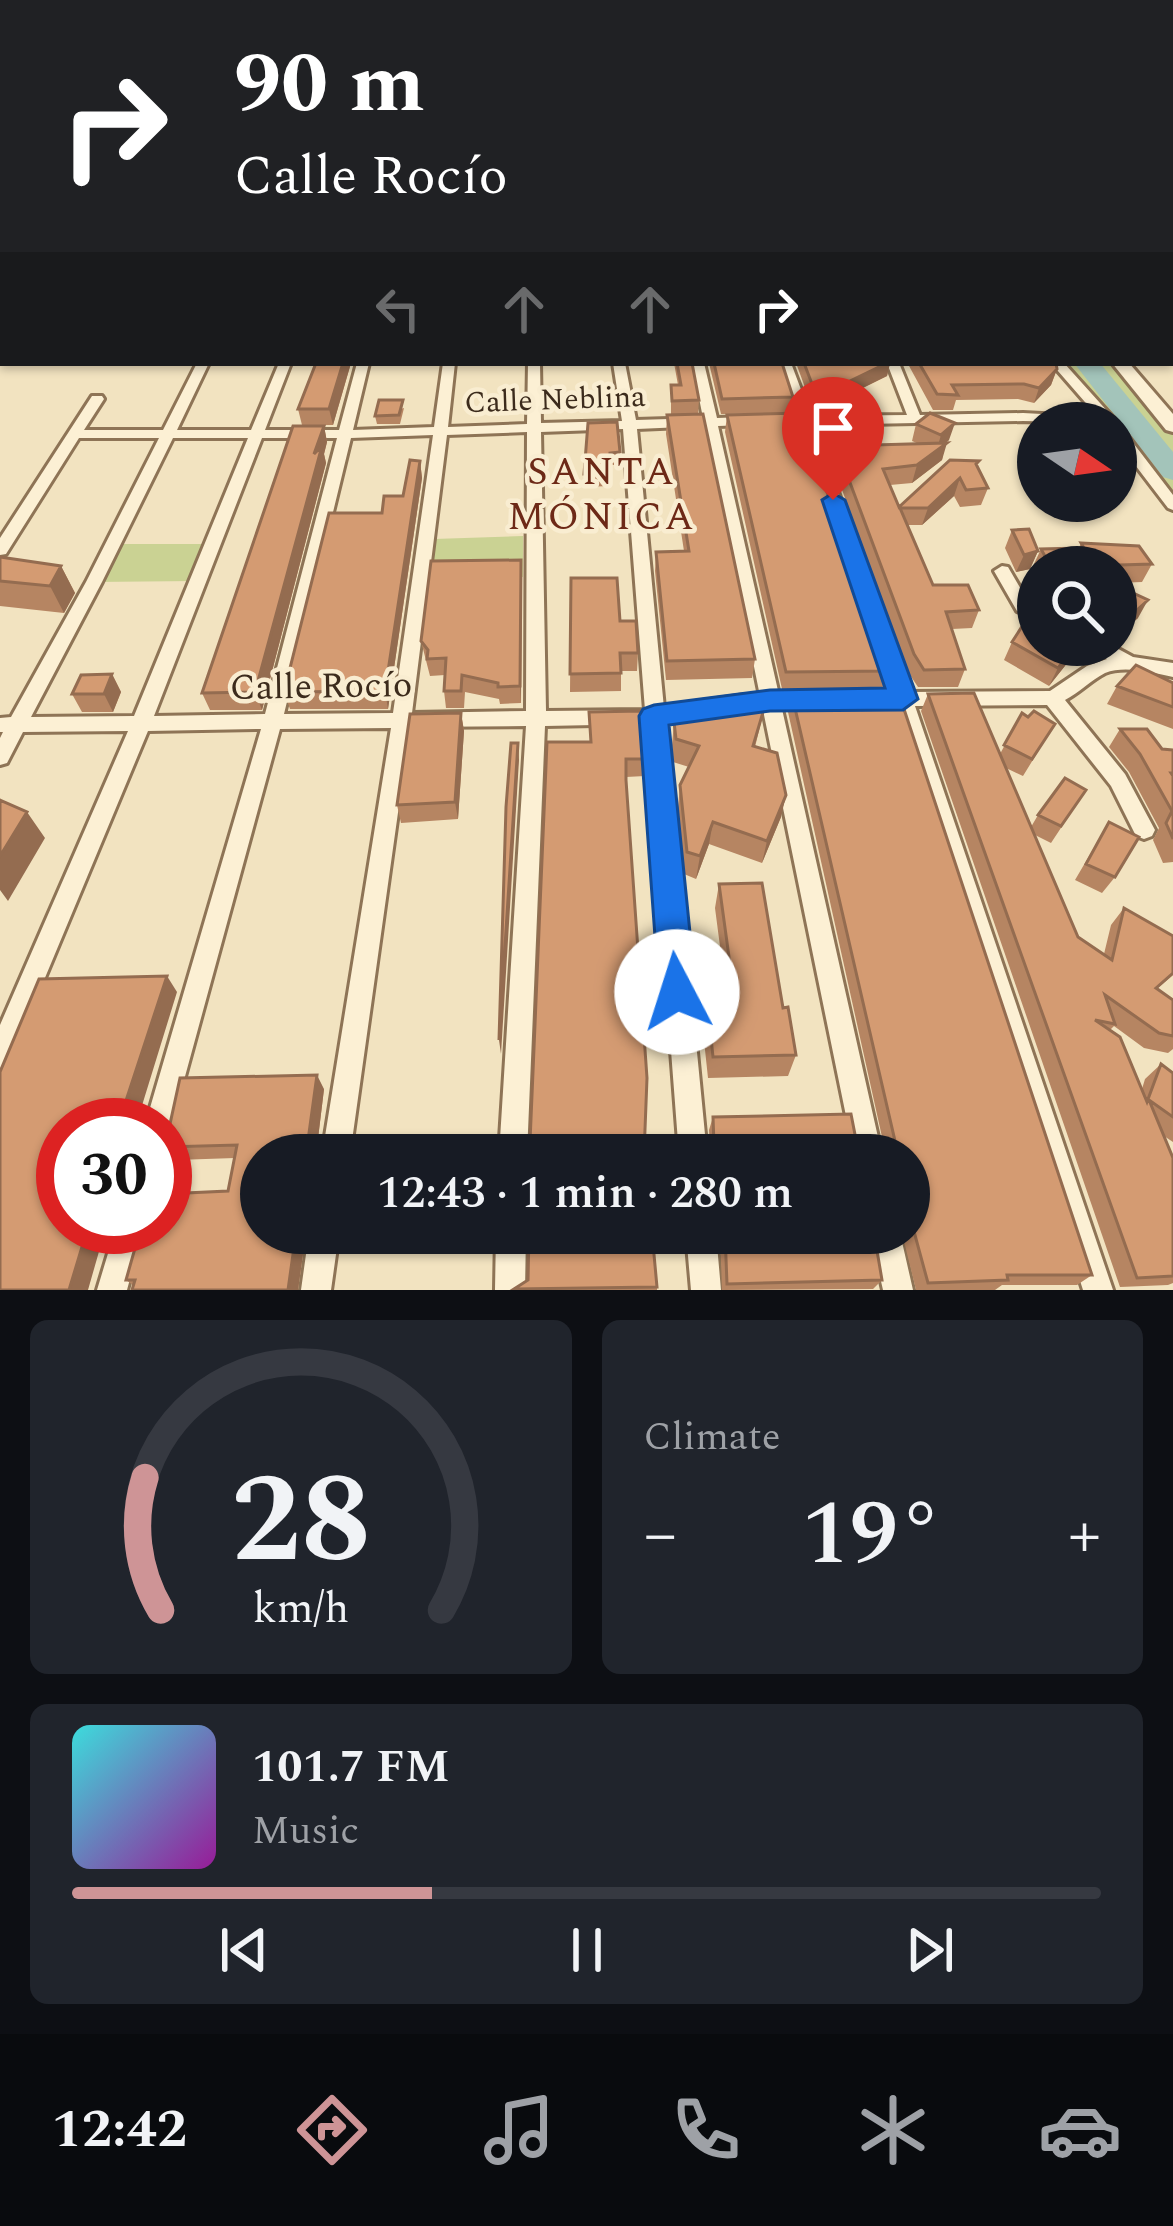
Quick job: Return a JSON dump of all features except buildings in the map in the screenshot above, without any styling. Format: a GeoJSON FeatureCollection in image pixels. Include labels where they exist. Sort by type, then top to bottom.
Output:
{"type":"FeatureCollection","features":[{"type":"Feature","properties":{"kind":"street"},"geometry":{"type":"LineString","coordinates":[[0,757],[8,725],[201,366]]}},
{"type":"Feature","properties":{"kind":"street"},"geometry":{"type":"LineString","coordinates":[[0,1055],[141,723],[284,366]]}},
{"type":"Feature","properties":{"kind":"street"},"geometry":{"type":"LineString","coordinates":[[167,1098],[273,720],[362,366]]}},
{"type":"Feature","properties":{"kind":"street"},"geometry":{"type":"LineString","coordinates":[[339,1134],[444,430],[449,366]]}},
{"type":"Feature","properties":{"kind":"street"},"geometry":{"type":"LineString","coordinates":[[514,1134],[536,715],[534,366]]}},
{"type":"Feature","properties":{"kind":"street"},"geometry":{"type":"LineString","coordinates":[[620,366],[630,426],[691,1134]]}},
{"type":"Feature","properties":{"kind":"street"},"geometry":{"type":"LineString","coordinates":[[699,366],[863,1134]]}},
{"type":"Feature","properties":{"kind":"street"},"geometry":{"type":"LineString","coordinates":[[786,366],[903,699],[1098,1290]]}},
{"type":"Feature","properties":{"kind":"street"},"geometry":{"type":"LineString","coordinates":[[894,366],[915,418]]}},
{"type":"Feature","properties":{"kind":"street"},"geometry":{"type":"LineString","coordinates":[[1061,366],[1094,402]]}},
{"type":"Feature","properties":{"kind":"street"},"geometry":{"type":"LineString","coordinates":[[1123,366],[1171,420]]}},
{"type":"Feature","properties":{"kind":"street"},"geometry":{"type":"LineString","coordinates":[[0,550],[97,399]]}},
{"type":"Feature","properties":{"kind":"street","name":"Calle Neblina"},"geometry":{"type":"LineString","coordinates":[[74,434],[347,434],[915,418],[1017,422]]}},
{"type":"Feature","properties":{"kind":"street"},"geometry":{"type":"LineString","coordinates":[[1137,458],[1173,505]]}},
{"type":"Feature","properties":{"kind":"street"},"geometry":{"type":"LineString","coordinates":[[1002,572],[1017,597]]}},
{"type":"Feature","properties":{"kind":"street"},"geometry":{"type":"LineString","coordinates":[[1137,664],[1173,670]]}},
{"type":"Feature","properties":{"kind":"street"},"geometry":{"type":"LineString","coordinates":[[859,700],[1063,693],[1097,669],[1113,666]]}},
{"type":"Feature","properties":{"kind":"street"},"geometry":{"type":"LineString","coordinates":[[1063,693],[1144,830]]}},
{"type":"Feature","properties":{"kind":"street","name":"Calle Rocío"},"geometry":{"type":"LineString","coordinates":[[8,725],[654,716],[770,700],[836,700]]}},
{"type":"Feature","properties":{"kind":"street"},"geometry":{"type":"LineString","coordinates":[[112,1290],[122,1254]]}},
{"type":"Feature","properties":{"kind":"street"},"geometry":{"type":"LineString","coordinates":[[316,1290],[321,1254]]}},
{"type":"Feature","properties":{"kind":"street"},"geometry":{"type":"LineString","coordinates":[[510,1290],[511,1254]]}},
{"type":"Feature","properties":{"kind":"street"},"geometry":{"type":"LineString","coordinates":[[703,1254],[706,1290]]}},
{"type":"Feature","properties":{"kind":"street"},"geometry":{"type":"LineString","coordinates":[[890,1254],[898,1290]]}},
{"type":"Feature","properties":{"kind":"green space"},"geometry":{"type":"Polygon","coordinates":[[[1070,366],[1123,366],[1173,425],[1173,497],[1137,451],[1137,402],[1099,402],[1070,366]]]}},
{"type":"Feature","properties":{"kind":"green space"},"geometry":{"type":"Polygon","coordinates":[[[523,536],[523,577],[430,578],[434,539],[523,536]]]}},
{"type":"Feature","properties":{"kind":"green space"},"geometry":{"type":"Polygon","coordinates":[[[113,544],[212,544],[196,581],[94,582],[113,544]]]}},
{"type":"Feature","properties":{"kind":"waterway"},"geometry":{"type":"LineString","coordinates":[[1089,366],[1173,471]]}},
{"type":"Feature","properties":{"kind":"district","name":"SANTA MÓNICA"},"geometry":{"type":"Point","coordinates":[602,494]}},
{"type":"Feature","properties":{"kind":"route"},"geometry":{"type":"LineString","coordinates":[[677,992],[654,716],[770,700],[903,699],[833,500]]}}]}
